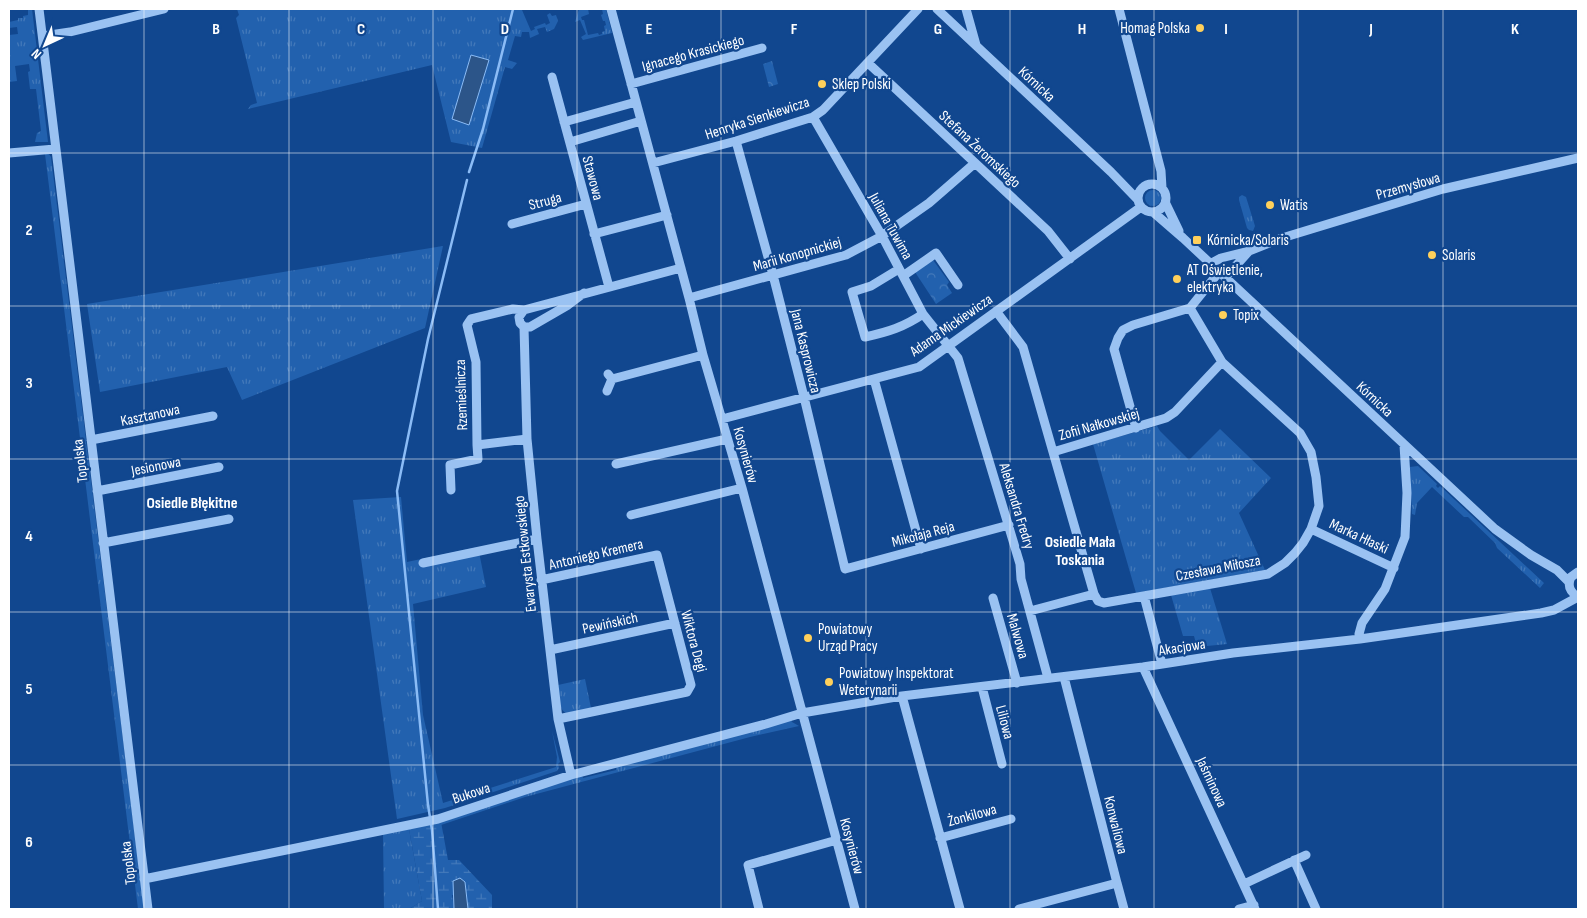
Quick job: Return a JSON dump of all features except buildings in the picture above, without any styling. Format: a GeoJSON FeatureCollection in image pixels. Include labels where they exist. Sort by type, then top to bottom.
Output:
{"type":"FeatureCollection","features":[{"type":"Feature","properties":{"kind":"street","name":"Topolska"},"geometry":{"type":"LineString","coordinates":[[39,9],[148,909]]}},
{"type":"Feature","properties":{"kind":"street"},"geometry":{"type":"LineString","coordinates":[[42,36],[70,32],[164,9]]}},
{"type":"Feature","properties":{"kind":"street","name":"Kosynierów"},"geometry":{"type":"LineString","coordinates":[[611,9],[703,355],[742,488],[855,909]]}},
{"type":"Feature","properties":{"kind":"street","name":"Henryka Sienkiewicza"},"geometry":{"type":"LineString","coordinates":[[653,163],[736,141],[813,117],[823,110],[918,9]]}},
{"type":"Feature","properties":{"kind":"street","name":"Kórnicka"},"geometry":{"type":"LineString","coordinates":[[936,9],[1119,180],[1139,203]]}},
{"type":"Feature","properties":{"kind":"street"},"geometry":{"type":"LineString","coordinates":[[1119,9],[1161,171],[1162,188],[1166,196],[1166,204],[1160,210],[1153,212],[1144,210],[1139,203],[1142,188],[1153,184],[1162,188]]}},
{"type":"Feature","properties":{"kind":"street"},"geometry":{"type":"LineString","coordinates":[[958,29],[967,13]]}},
{"type":"Feature","properties":{"kind":"street"},"geometry":{"type":"LineString","coordinates":[[967,13],[976,45]]}},
{"type":"Feature","properties":{"kind":"street","name":"Ignacego Krasickiego"},"geometry":{"type":"LineString","coordinates":[[631,84],[762,48]]}},
{"type":"Feature","properties":{"kind":"street","name":"Stefana Żeromskiego"},"geometry":{"type":"LineString","coordinates":[[868,63],[1048,231],[1070,259]]}},
{"type":"Feature","properties":{"kind":"street","name":"Stawowa"},"geometry":{"type":"LineString","coordinates":[[552,77],[609,287]]}},
{"type":"Feature","properties":{"kind":"street"},"geometry":{"type":"LineString","coordinates":[[564,122],[636,102]]}},
{"type":"Feature","properties":{"kind":"street","name":"Juliana Tuwima"},"geometry":{"type":"LineString","coordinates":[[813,117],[882,236],[923,314],[948,346]]}},
{"type":"Feature","properties":{"kind":"street"},"geometry":{"type":"LineString","coordinates":[[570,142],[641,121]]}},
{"type":"Feature","properties":{"kind":"street","name":"Jana Kasprowicza"},"geometry":{"type":"LineString","coordinates":[[736,141],[804,397],[845,570]]}},
{"type":"Feature","properties":{"kind":"street"},"geometry":{"type":"LineString","coordinates":[[9,153],[55,149]]}},
{"type":"Feature","properties":{"kind":"street","name":"Przemysłowa"},"geometry":{"type":"LineString","coordinates":[[1210,264],[1222,258],[1249,251],[1290,235],[1444,189],[1578,158]]}},
{"type":"Feature","properties":{"kind":"street"},"geometry":{"type":"LineString","coordinates":[[1153,184],[1158,161]]}},
{"type":"Feature","properties":{"kind":"street","name":"Marii Konopnickiej"},"geometry":{"type":"LineString","coordinates":[[689,298],[846,255],[882,236],[929,203],[974,163]]}},
{"type":"Feature","properties":{"kind":"street","name":"Kórnicka"},"geometry":{"type":"LineString","coordinates":[[1119,180],[1142,188]]}},
{"type":"Feature","properties":{"kind":"street","name":"Adama Mickiewicza"},"geometry":{"type":"LineString","coordinates":[[722,419],[919,367],[1070,259],[1139,203]]}},
{"type":"Feature","properties":{"kind":"street","name":"Struga"},"geometry":{"type":"LineString","coordinates":[[512,224],[586,204]]}},
{"type":"Feature","properties":{"kind":"street","name":"Kórnicka"},"geometry":{"type":"LineString","coordinates":[[1166,204],[1183,238]]}},
{"type":"Feature","properties":{"kind":"street","name":"Kórnicka"},"geometry":{"type":"LineString","coordinates":[[1153,212],[1495,529],[1556,570]]}},
{"type":"Feature","properties":{"kind":"street"},"geometry":{"type":"LineString","coordinates":[[594,234],[667,215]]}},
{"type":"Feature","properties":{"kind":"street","name":"Przemysłowa"},"geometry":{"type":"LineString","coordinates":[[1190,308],[1249,251]]}},
{"type":"Feature","properties":{"kind":"street"},"geometry":{"type":"LineString","coordinates":[[923,314],[899,328],[865,338],[852,292],[901,273],[936,253],[958,285]]}},
{"type":"Feature","properties":{"kind":"street"},"geometry":{"type":"LineString","coordinates":[[524,310],[681,268]]}},
{"type":"Feature","properties":{"kind":"street"},"geometry":{"type":"LineString","coordinates":[[524,327],[530,327],[542,321],[584,293]]}},
{"type":"Feature","properties":{"kind":"street"},"geometry":{"type":"LineString","coordinates":[[1136,428],[1114,349],[1118,338],[1123,330],[1133,325],[1190,308]]}},
{"type":"Feature","properties":{"kind":"street","name":"Czesława Miłosza"},"geometry":{"type":"LineString","coordinates":[[1094,594],[1098,600],[1104,603],[1268,574],[1285,563],[1303,543],[1311,529],[1319,506],[1312,452],[1300,433],[1222,362],[1190,308]]}},
{"type":"Feature","properties":{"kind":"street","name":"Rzemieślnicza"},"geometry":{"type":"LineString","coordinates":[[524,310],[512,309],[472,319],[467,325],[476,362],[477,445],[527,439]]}},
{"type":"Feature","properties":{"kind":"street","name":"Ewarysta Estkowskiego"},"geometry":{"type":"LineString","coordinates":[[524,310],[519,317],[520,323],[524,327],[527,439],[541,580],[558,720],[571,776]]}},
{"type":"Feature","properties":{"kind":"street","name":"Zofii Nałkowskiej"},"geometry":{"type":"LineString","coordinates":[[996,311],[1022,347],[1053,452],[1166,418],[1175,412],[1222,362]]}},
{"type":"Feature","properties":{"kind":"street","name":"Aleksandra Fredry"},"geometry":{"type":"LineString","coordinates":[[948,346],[958,358],[1009,525],[1020,564],[1021,579],[1048,678]]}},
{"type":"Feature","properties":{"kind":"street"},"geometry":{"type":"LineString","coordinates":[[607,391],[610,376],[703,355]]}},
{"type":"Feature","properties":{"kind":"street"},"geometry":{"type":"LineString","coordinates":[[874,379],[921,549]]}},
{"type":"Feature","properties":{"kind":"street","name":"Kasztanowa"},"geometry":{"type":"LineString","coordinates":[[91,440],[213,416]]}},
{"type":"Feature","properties":{"kind":"street"},"geometry":{"type":"LineString","coordinates":[[616,464],[727,439]]}},
{"type":"Feature","properties":{"kind":"street"},"geometry":{"type":"LineString","coordinates":[[451,490],[450,465],[478,459],[477,445]]}},
{"type":"Feature","properties":{"kind":"street"},"geometry":{"type":"LineString","coordinates":[[1360,639],[1359,634],[1362,623],[1385,589],[1405,537],[1407,493],[1404,445]]}},
{"type":"Feature","properties":{"kind":"street"},"geometry":{"type":"LineString","coordinates":[[1030,611],[1094,594],[1053,452]]}},
{"type":"Feature","properties":{"kind":"street","name":"Jesionowa"},"geometry":{"type":"LineString","coordinates":[[97,492],[219,467]]}},
{"type":"Feature","properties":{"kind":"street"},"geometry":{"type":"LineString","coordinates":[[631,514],[742,488]]}},
{"type":"Feature","properties":{"kind":"street"},"geometry":{"type":"LineString","coordinates":[[104,543],[229,519]]}},
{"type":"Feature","properties":{"kind":"street","name":"Mikołaja Reja"},"geometry":{"type":"LineString","coordinates":[[845,570],[1009,525]]}},
{"type":"Feature","properties":{"kind":"street","name":"Marka Hłaski"},"geometry":{"type":"LineString","coordinates":[[1311,529],[1394,568]]}},
{"type":"Feature","properties":{"kind":"street"},"geometry":{"type":"LineString","coordinates":[[423,563],[537,540]]}},
{"type":"Feature","properties":{"kind":"street","name":"Antoniego Kremera"},"geometry":{"type":"LineString","coordinates":[[541,580],[657,555]]}},
{"type":"Feature","properties":{"kind":"street","name":"Wiktora Degi"},"geometry":{"type":"LineString","coordinates":[[558,720],[688,692],[692,685],[657,555]]}},
{"type":"Feature","properties":{"kind":"street"},"geometry":{"type":"LineString","coordinates":[[1556,570],[1576,573]]}},
{"type":"Feature","properties":{"kind":"street"},"geometry":{"type":"LineString","coordinates":[[1556,570],[1574,592]]}},
{"type":"Feature","properties":{"kind":"street","name":"Akacjowa"},"geometry":{"type":"LineString","coordinates":[[802,713],[902,696],[1143,667],[1224,654],[1360,639],[1542,613],[1565,606],[1574,592],[1576,573]]}},
{"type":"Feature","properties":{"kind":"street"},"geometry":{"type":"LineString","coordinates":[[1144,596],[1162,664]]}},
{"type":"Feature","properties":{"kind":"street","name":"Malwowa"},"geometry":{"type":"LineString","coordinates":[[993,598],[1018,683]]}},
{"type":"Feature","properties":{"kind":"street","name":"Pewińskich"},"geometry":{"type":"LineString","coordinates":[[550,650],[675,623]]}},
{"type":"Feature","properties":{"kind":"street","name":"Jaśminowa"},"geometry":{"type":"LineString","coordinates":[[1143,667],[1254,907]]}},
{"type":"Feature","properties":{"kind":"street","name":"Konwaliowa"},"geometry":{"type":"LineString","coordinates":[[1064,677],[1124,909]]}},
{"type":"Feature","properties":{"kind":"street","name":"Liliowa"},"geometry":{"type":"LineString","coordinates":[[982,687],[1002,764]]}},
{"type":"Feature","properties":{"kind":"street"},"geometry":{"type":"LineString","coordinates":[[902,696],[960,909]]}},
{"type":"Feature","properties":{"kind":"street","name":"Bukowa"},"geometry":{"type":"LineString","coordinates":[[144,879],[438,819],[571,776],[802,713]]}},
{"type":"Feature","properties":{"kind":"street","name":"Żonkilowa"},"geometry":{"type":"LineString","coordinates":[[940,838],[1011,819]]}},
{"type":"Feature","properties":{"kind":"street"},"geometry":{"type":"LineString","coordinates":[[759,909],[748,865],[837,840]]}},
{"type":"Feature","properties":{"kind":"street"},"geometry":{"type":"LineString","coordinates":[[1244,884],[1306,855]]}},
{"type":"Feature","properties":{"kind":"street"},"geometry":{"type":"LineString","coordinates":[[1294,860],[1316,909]]}},
{"type":"Feature","properties":{"kind":"street"},"geometry":{"type":"LineString","coordinates":[[1019,909],[1116,883]]}},
{"type":"Feature","properties":{"kind":"street"},"geometry":{"type":"LineString","coordinates":[[1239,909],[1254,907]]}},
{"type":"Feature","properties":{"kind":"green space"},"geometry":{"type":"Polygon","coordinates":[[[28,9],[32,9],[48,142],[35,142],[37,133],[41,131],[36,89],[30,89],[29,64],[15,66],[17,81],[9,82],[9,35],[18,34],[17,27],[9,28],[9,22],[28,15],[28,9]]]}},
{"type":"Feature","properties":{"kind":"green space"},"geometry":{"type":"Polygon","coordinates":[[[237,9],[524,9],[522,10],[531,31],[535,29],[534,27],[550,23],[547,15],[550,13],[552,16],[556,15],[558,21],[554,29],[547,32],[545,27],[537,29],[539,34],[530,38],[529,32],[522,32],[521,37],[515,36],[508,60],[517,63],[512,69],[505,67],[482,148],[451,142],[432,65],[248,109],[251,105],[257,103],[236,18],[239,15],[237,9]]]}},
{"type":"Feature","properties":{"kind":"green space"},"geometry":{"type":"Polygon","coordinates":[[[579,9],[588,9],[589,14],[581,17],[584,20],[588,35],[598,33],[599,35],[605,31],[605,21],[603,21],[601,15],[603,14],[602,9],[606,9],[612,33],[583,40],[581,37],[586,34],[580,20],[575,22],[579,9]]]}},
{"type":"Feature","properties":{"kind":"green space"},"geometry":{"type":"Polygon","coordinates":[[[772,61],[778,84],[769,87],[763,64],[772,61]]]}},
{"type":"Feature","properties":{"kind":"green space"},"geometry":{"type":"Polygon","coordinates":[[[45,154],[49,154],[51,157],[144,909],[138,909],[45,154]]]}},
{"type":"Feature","properties":{"kind":"green space"},"geometry":{"type":"Polygon","coordinates":[[[1150,190],[1156,190],[1161,195],[1159,204],[1150,206],[1145,201],[1145,195],[1150,190]]]}},
{"type":"Feature","properties":{"kind":"green space"},"geometry":{"type":"Polygon","coordinates":[[[1242,195],[1246,197],[1255,226],[1253,231],[1247,228],[1239,200],[1239,197],[1242,195]]]}},
{"type":"Feature","properties":{"kind":"green space"},"geometry":{"type":"Polygon","coordinates":[[[443,246],[425,328],[242,400],[227,367],[100,392],[87,304],[443,246]]]}},
{"type":"Feature","properties":{"kind":"green space"},"geometry":{"type":"Polygon","coordinates":[[[933,260],[949,282],[947,285],[952,293],[936,304],[915,272],[933,260]]]}},
{"type":"Feature","properties":{"kind":"green space"},"geometry":{"type":"Polygon","coordinates":[[[1157,426],[1189,460],[1220,429],[1271,478],[1239,513],[1265,570],[1136,593],[1093,444],[1157,426]]]}},
{"type":"Feature","properties":{"kind":"green space"},"geometry":{"type":"Polygon","coordinates":[[[1418,466],[1437,484],[1438,488],[1440,486],[1544,583],[1540,588],[1497,548],[1495,543],[1468,517],[1464,517],[1432,487],[1417,503],[1415,515],[1412,514],[1410,467],[1418,466]]]}},
{"type":"Feature","properties":{"kind":"green space"},"geometry":{"type":"Polygon","coordinates":[[[401,497],[407,562],[478,547],[486,587],[413,604],[423,715],[443,803],[556,767],[557,757],[552,731],[560,762],[557,771],[445,808],[397,819],[353,500],[401,497]]]}},
{"type":"Feature","properties":{"kind":"green space"},"geometry":{"type":"Polygon","coordinates":[[[1210,588],[1227,644],[1197,647],[1194,636],[1183,636],[1171,595],[1210,588]]]}},
{"type":"Feature","properties":{"kind":"green space"},"geometry":{"type":"Polygon","coordinates":[[[585,679],[591,708],[566,713],[561,708],[558,685],[585,679]]]}},
{"type":"Feature","properties":{"kind":"green space"},"geometry":{"type":"Polygon","coordinates":[[[791,720],[799,726],[750,737],[525,797],[441,825],[441,822],[582,775],[583,778],[616,770],[616,767],[791,720]]]}},
{"type":"Feature","properties":{"kind":"green space"},"geometry":{"type":"Polygon","coordinates":[[[441,822],[448,860],[459,860],[492,895],[492,909],[468,909],[466,897],[452,895],[454,909],[409,909],[422,901],[409,829],[441,822]]]}},
{"type":"Feature","properties":{"kind":"green space"},"geometry":{"type":"Polygon","coordinates":[[[409,829],[422,901],[409,909],[384,909],[383,834],[409,829]]]}},
{"type":"Feature","properties":{"kind":"shaded area"},"geometry":{"type":"Polygon","coordinates":[[[471,55],[489,60],[469,125],[452,119],[471,55]]]}},
{"type":"Feature","properties":{"kind":"shaded area"},"geometry":{"type":"Polygon","coordinates":[[[460,878],[465,882],[468,909],[454,909],[453,881],[460,878]]]}},
{"type":"Feature","properties":{"kind":"waterway"},"geometry":{"type":"LineString","coordinates":[[469,172],[483,129],[513,9]]}},
{"type":"Feature","properties":{"kind":"waterway"},"geometry":{"type":"LineString","coordinates":[[438,909],[432,830],[397,491],[428,339],[467,180]]}},
{"type":"Feature","properties":{"kind":"place","name":"Homag Polska"},"geometry":{"type":"Point","coordinates":[1200,28]}},
{"type":"Feature","properties":{"kind":"place","name":"Sklep Polski"},"geometry":{"type":"Point","coordinates":[822,84]}},
{"type":"Feature","properties":{"kind":"place","name":"Watis"},"geometry":{"type":"Point","coordinates":[1270,205]}},
{"type":"Feature","properties":{"kind":"place","name":"Kórnicka/Solaris"},"geometry":{"type":"Point","coordinates":[1197,240]}},
{"type":"Feature","properties":{"kind":"place","name":"Solaris"},"geometry":{"type":"Point","coordinates":[1432,255]}},
{"type":"Feature","properties":{"kind":"place","name":"AT Oświetlenie, elektryka"},"geometry":{"type":"Point","coordinates":[1177,279]}},
{"type":"Feature","properties":{"kind":"place","name":"Topix"},"geometry":{"type":"Point","coordinates":[1223,315]}},
{"type":"Feature","properties":{"kind":"place","name":"Powiatowy Urząd Pracy"},"geometry":{"type":"Point","coordinates":[808,638]}},
{"type":"Feature","properties":{"kind":"place","name":"Powiatowy Inspektorat Weterynarii"},"geometry":{"type":"Point","coordinates":[829,682]}},
{"type":"Feature","properties":{"kind":"district","name":"Osiedle Błękitne"},"geometry":{"type":"Point","coordinates":[192,502]}},
{"type":"Feature","properties":{"kind":"district","name":"Osiedle Mała Toskania"},"geometry":{"type":"Point","coordinates":[1080,550]}}]}
